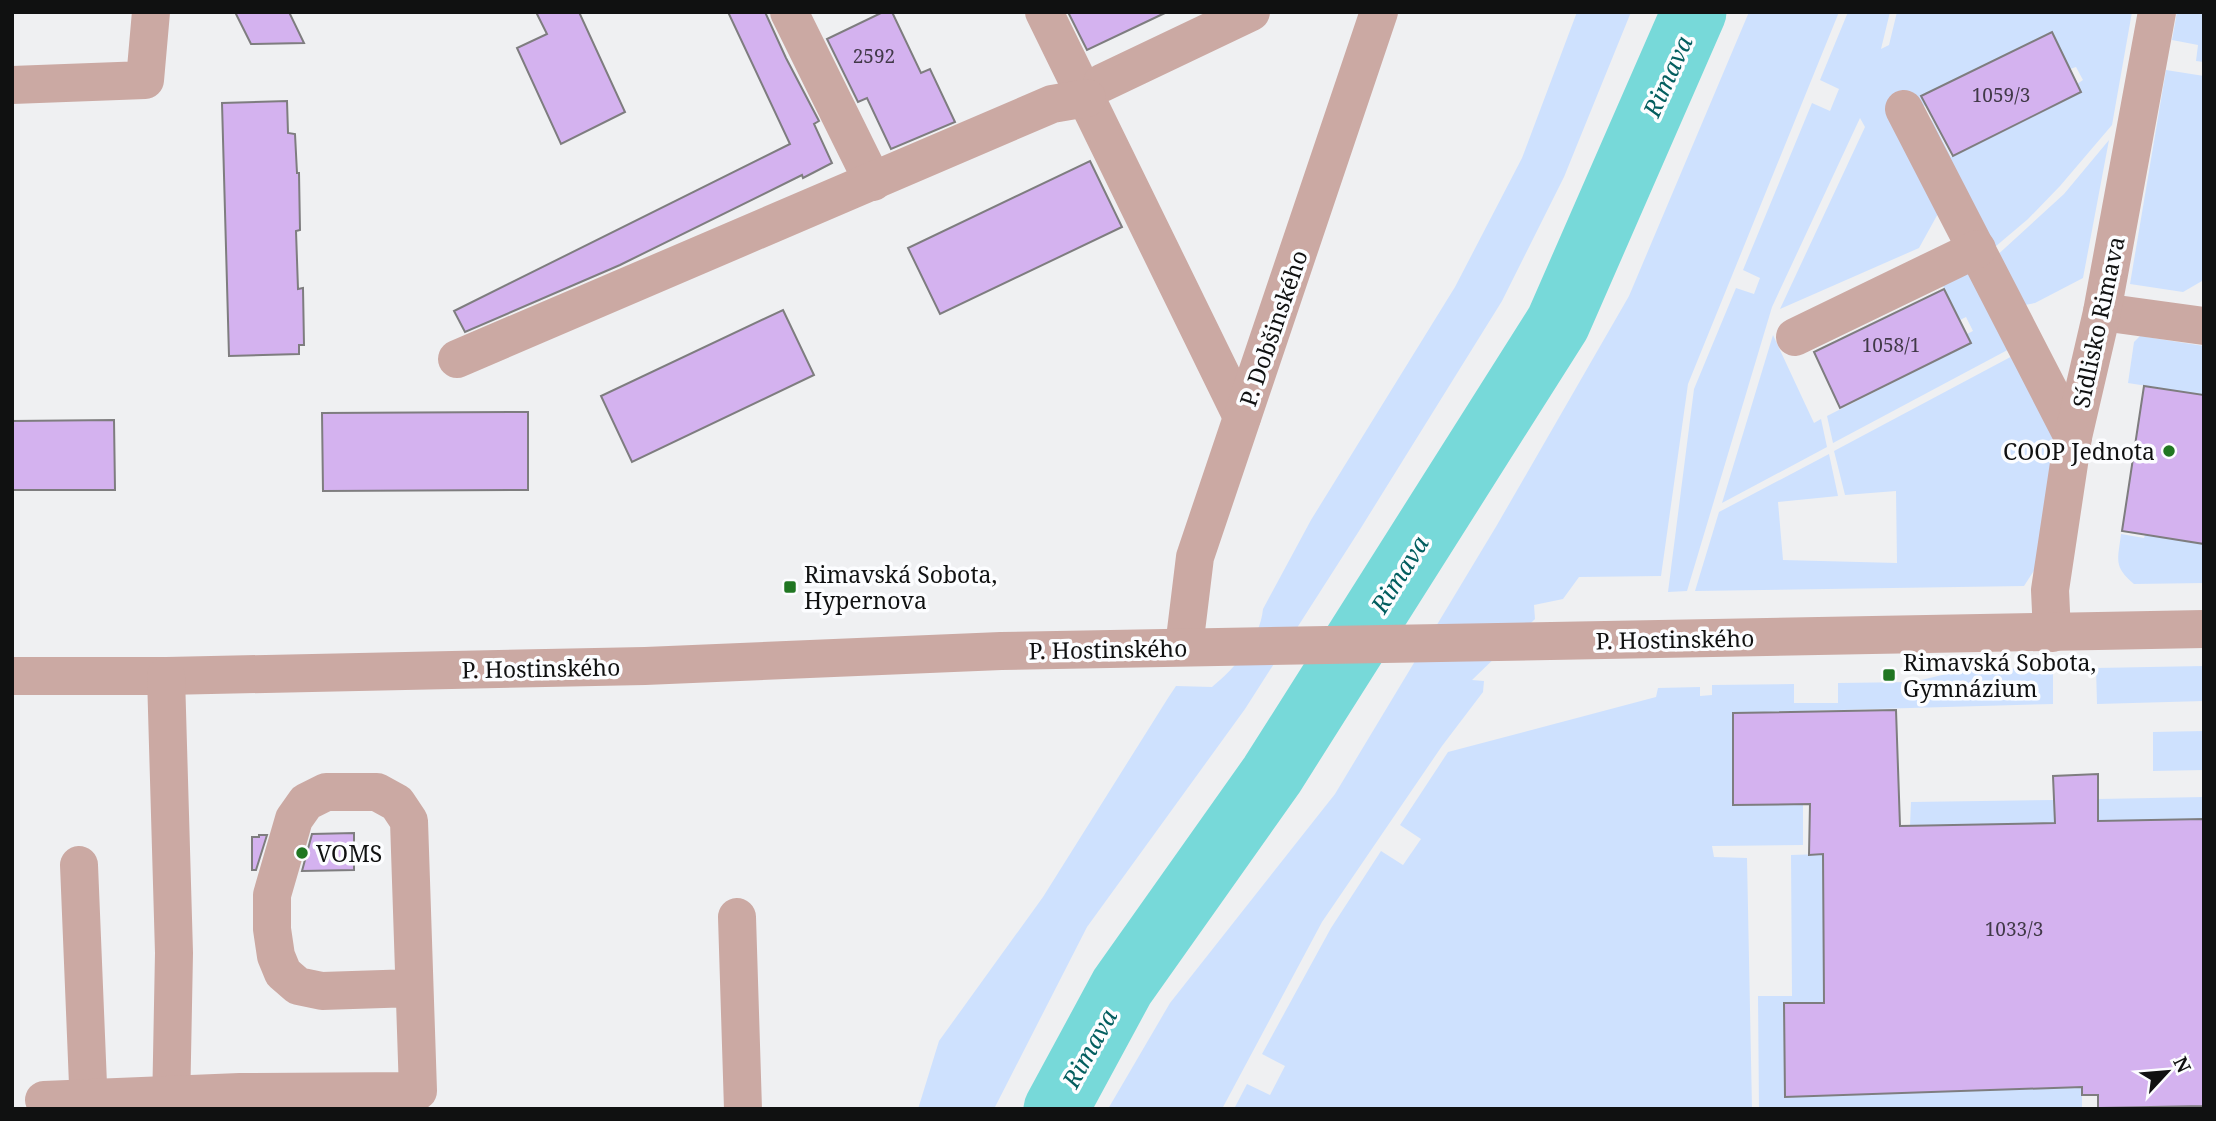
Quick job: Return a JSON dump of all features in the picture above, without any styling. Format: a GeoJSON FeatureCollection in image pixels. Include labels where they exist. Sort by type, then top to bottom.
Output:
{"type":"FeatureCollection","features":[{"type":"Feature","properties":{"kind":"street"},"geometry":{"type":"LineString","coordinates":[[12,85],[145,80],[151,12]]}},
{"type":"Feature","properties":{"kind":"street"},"geometry":{"type":"LineString","coordinates":[[789,12],[873,181]]}},
{"type":"Feature","properties":{"kind":"street"},"geometry":{"type":"LineString","coordinates":[[1044,12],[1094,91],[1242,417]]}},
{"type":"Feature","properties":{"kind":"street"},"geometry":{"type":"LineString","coordinates":[[457,359],[1052,104],[1094,91],[1251,12]]}},
{"type":"Feature","properties":{"kind":"street","name":"P. Dobšinského"},"geometry":{"type":"LineString","coordinates":[[1201,647],[1195,557],[1379,12]]}},
{"type":"Feature","properties":{"kind":"street","name":"Sídlisko Rimava"},"geometry":{"type":"LineString","coordinates":[[2052,633],[2050,590],[2073,437],[2102,312],[2157,12]]}},
{"type":"Feature","properties":{"kind":"street"},"geometry":{"type":"LineString","coordinates":[[1905,109],[2073,437]]}},
{"type":"Feature","properties":{"kind":"street"},"geometry":{"type":"LineString","coordinates":[[1795,337],[1977,249]]}},
{"type":"Feature","properties":{"kind":"street"},"geometry":{"type":"LineString","coordinates":[[2102,312],[2204,326]]}},
{"type":"Feature","properties":{"kind":"street","name":"P. Hostinského"},"geometry":{"type":"LineString","coordinates":[[12,676],[166,676],[645,666],[1201,647],[2204,629]]}},
{"type":"Feature","properties":{"kind":"street"},"geometry":{"type":"LineString","coordinates":[[166,676],[174,953],[171,1102]]}},
{"type":"Feature","properties":{"kind":"street"},"geometry":{"type":"LineString","coordinates":[[44,1100],[89,1104],[171,1102],[240,1092],[418,1091],[409,821],[397,803],[377,792],[326,792],[306,802],[294,819],[272,895],[276,956],[283,973],[298,986],[322,991],[414,988]]}},
{"type":"Feature","properties":{"kind":"street"},"geometry":{"type":"LineString","coordinates":[[79,866],[89,1104]]}},
{"type":"Feature","properties":{"kind":"street"},"geometry":{"type":"LineString","coordinates":[[737,917],[743,1109]]}},
{"type":"Feature","properties":{"kind":"shaded area"},"geometry":{"type":"Polygon","coordinates":[[[1577,12],[1631,12],[1564,177],[1502,301],[1245,709],[1087,927],[994,1109],[918,1109],[939,1041],[1043,897],[1176,686],[1212,687],[1252,642],[1263,609],[1311,520],[1455,287],[1522,158],[1577,12]]]}},
{"type":"Feature","properties":{"kind":"shaded area"},"geometry":{"type":"Polygon","coordinates":[[[1749,12],[1839,12],[1688,384],[1661,576],[1579,577],[1563,599],[1534,605],[1535,619],[1472,680],[1484,681],[1483,692],[1442,746],[1322,922],[1222,1109],[1108,1109],[1170,1003],[1335,794],[1497,525],[1629,296],[1749,12]]]}},
{"type":"Feature","properties":{"kind":"shaded area"},"geometry":{"type":"Polygon","coordinates":[[[1848,12],[1890,12],[1881,49],[1889,45],[1897,12],[2132,12],[2112,125],[2060,186],[2028,219],[1989,252],[1926,122],[1932,120],[1951,157],[2081,92],[2077,84],[2083,80],[2076,67],[2070,69],[2052,32],[1921,97],[1926,105],[1919,108],[1940,210],[1919,248],[1780,309],[1865,127],[1860,118],[1772,307],[1687,591],[1668,592],[1694,389],[1736,288],[1754,294],[1760,278],[1743,270],[1812,103],[1830,111],[1839,89],[1820,80],[1848,12]]]}},
{"type":"Feature","properties":{"kind":"shaded area"},"geometry":{"type":"Polygon","coordinates":[[[2177,12],[2204,12],[2204,62],[2196,61],[2198,45],[2172,40],[2177,12]]]}},
{"type":"Feature","properties":{"kind":"shaded area"},"geometry":{"type":"Polygon","coordinates":[[[2166,70],[2204,76],[2204,268],[2202,281],[2183,292],[2130,284],[2166,70]]]}},
{"type":"Feature","properties":{"kind":"shaded area"},"geometry":{"type":"Polygon","coordinates":[[[2109,140],[2083,278],[2035,303],[2025,305],[1993,259],[2064,194],[2109,140]]]}},
{"type":"Feature","properties":{"kind":"shaded area"},"geometry":{"type":"Polygon","coordinates":[[[1975,268],[2015,346],[1833,443],[1827,416],[1971,343],[1967,334],[1973,331],[1966,317],[1960,320],[1942,284],[1975,268]]]}},
{"type":"Feature","properties":{"kind":"shaded area"},"geometry":{"type":"Polygon","coordinates":[[[1773,335],[1814,423],[1821,419],[1827,447],[1722,503],[1773,335]]]}},
{"type":"Feature","properties":{"kind":"shaded area"},"geometry":{"type":"Polygon","coordinates":[[[2140,336],[2204,346],[2204,395],[2128,383],[2134,342],[2140,336]]]}},
{"type":"Feature","properties":{"kind":"shaded area"},"geometry":{"type":"Polygon","coordinates":[[[2018,353],[2058,432],[2037,566],[2024,586],[1695,591],[1719,512],[1829,454],[1838,496],[1778,502],[1783,560],[1897,563],[1896,491],[1845,495],[1834,451],[2018,353]]]}},
{"type":"Feature","properties":{"kind":"shaded area"},"geometry":{"type":"Polygon","coordinates":[[[2121,534],[2204,544],[2204,583],[2134,584],[2118,562],[2121,534]]]}},
{"type":"Feature","properties":{"kind":"shaded area"},"geometry":{"type":"Polygon","coordinates":[[[2204,666],[2204,701],[2097,704],[2096,668],[2204,666]]]}},
{"type":"Feature","properties":{"kind":"shaded area"},"geometry":{"type":"Polygon","coordinates":[[[1971,668],[2053,669],[2053,704],[1733,713],[1733,805],[1803,804],[1803,845],[1712,846],[1714,857],[1747,858],[1752,1109],[1234,1109],[1247,1084],[1270,1095],[1285,1066],[1262,1054],[1331,928],[1381,851],[1403,865],[1421,839],[1400,825],[1448,752],[1656,697],[1658,688],[1700,687],[1700,696],[1712,695],[1712,685],[1794,684],[1794,703],[1838,703],[1838,683],[1913,682],[1971,668]]]}},
{"type":"Feature","properties":{"kind":"shaded area"},"geometry":{"type":"Polygon","coordinates":[[[2204,731],[2204,770],[2153,771],[2153,732],[2204,731]]]}},
{"type":"Feature","properties":{"kind":"shaded area"},"geometry":{"type":"Polygon","coordinates":[[[2204,797],[2204,819],[2099,821],[2098,799],[2204,797]]]}},
{"type":"Feature","properties":{"kind":"shaded area"},"geometry":{"type":"Polygon","coordinates":[[[2054,800],[2056,823],[1910,826],[1911,802],[2054,800]]]}},
{"type":"Feature","properties":{"kind":"shaded area"},"geometry":{"type":"Polygon","coordinates":[[[1823,854],[1824,1003],[1784,1004],[1785,1097],[2082,1087],[2082,1108],[1759,1109],[1758,996],[1792,996],[1791,855],[1823,854]]]}},
{"type":"Feature","properties":{"kind":"building"},"geometry":{"type":"Polygon","coordinates":[[[235,12],[289,12],[304,43],[251,44],[235,12]]]}},
{"type":"Feature","properties":{"kind":"building"},"geometry":{"type":"Polygon","coordinates":[[[536,12],[579,12],[625,112],[561,144],[517,48],[547,34],[536,12]]]}},
{"type":"Feature","properties":{"kind":"building"},"geometry":{"type":"Polygon","coordinates":[[[728,12],[765,12],[819,121],[814,124],[832,163],[803,178],[802,175],[620,265],[465,332],[454,311],[790,144],[728,12]]]}},
{"type":"Feature","properties":{"kind":"building"},"geometry":{"type":"Polygon","coordinates":[[[883,12],[892,12],[921,73],[930,69],[955,122],[891,149],[867,98],[858,102],[827,39],[883,12]]]}},
{"type":"Feature","properties":{"kind":"building"},"geometry":{"type":"Polygon","coordinates":[[[1068,12],[1167,12],[1087,50],[1068,12]]]}},
{"type":"Feature","properties":{"kind":"building"},"geometry":{"type":"Polygon","coordinates":[[[2052,32],[2081,92],[1953,156],[1921,96],[2052,32]]]}},
{"type":"Feature","properties":{"kind":"building"},"geometry":{"type":"Polygon","coordinates":[[[287,101],[288,133],[295,134],[299,173],[300,230],[296,231],[298,289],[303,288],[304,345],[299,345],[299,354],[229,356],[222,103],[287,101]]]}},
{"type":"Feature","properties":{"kind":"building"},"geometry":{"type":"Polygon","coordinates":[[[1090,161],[1122,227],[940,314],[908,248],[1090,161]]]}},
{"type":"Feature","properties":{"kind":"building"},"geometry":{"type":"Polygon","coordinates":[[[1944,289],[1971,343],[1840,408],[1814,352],[1944,289]]]}},
{"type":"Feature","properties":{"kind":"building"},"geometry":{"type":"Polygon","coordinates":[[[783,310],[814,375],[632,462],[601,396],[783,310]]]}},
{"type":"Feature","properties":{"kind":"building","name":"COOP Jednota"},"geometry":{"type":"Polygon","coordinates":[[[2144,386],[2204,395],[2204,544],[2122,531],[2144,386]]]}},
{"type":"Feature","properties":{"kind":"building"},"geometry":{"type":"Polygon","coordinates":[[[528,412],[528,490],[323,491],[322,413],[528,412]]]}},
{"type":"Feature","properties":{"kind":"building"},"geometry":{"type":"Polygon","coordinates":[[[114,420],[115,490],[12,490],[12,421],[114,420]]]}},
{"type":"Feature","properties":{"kind":"building"},"geometry":{"type":"Polygon","coordinates":[[[1896,710],[1900,826],[2055,823],[2053,776],[2098,774],[2098,821],[2204,819],[2204,1106],[2098,1108],[2098,1095],[2082,1095],[2082,1087],[1785,1097],[1784,1003],[1824,1003],[1823,854],[1809,855],[1810,804],[1733,805],[1733,713],[1896,710]]]}},
{"type":"Feature","properties":{"kind":"building"},"geometry":{"type":"Polygon","coordinates":[[[354,833],[354,870],[302,871],[312,834],[354,833]]]}},
{"type":"Feature","properties":{"kind":"building"},"geometry":{"type":"Polygon","coordinates":[[[267,835],[256,870],[252,870],[252,837],[267,835]]]}},
{"type":"Feature","properties":{"kind":"waterway","name":"Rimava"},"geometry":{"type":"LineString","coordinates":[[1056,1109],[1122,987],[1272,775],[1558,323],[1694,12]]}},
{"type":"Feature","properties":{"kind":"place","name":"COOP Jednota"},"geometry":{"type":"Point","coordinates":[2169,451]}},
{"type":"Feature","properties":{"kind":"place","name":"Rimavská Sobota, Hypernova"},"geometry":{"type":"Point","coordinates":[790,587]}},
{"type":"Feature","properties":{"kind":"place","name":"Rimavská Sobota, Gymnázium"},"geometry":{"type":"Point","coordinates":[1889,675]}},
{"type":"Feature","properties":{"kind":"place","name":"VOMS"},"geometry":{"type":"Point","coordinates":[302,853]}}]}
